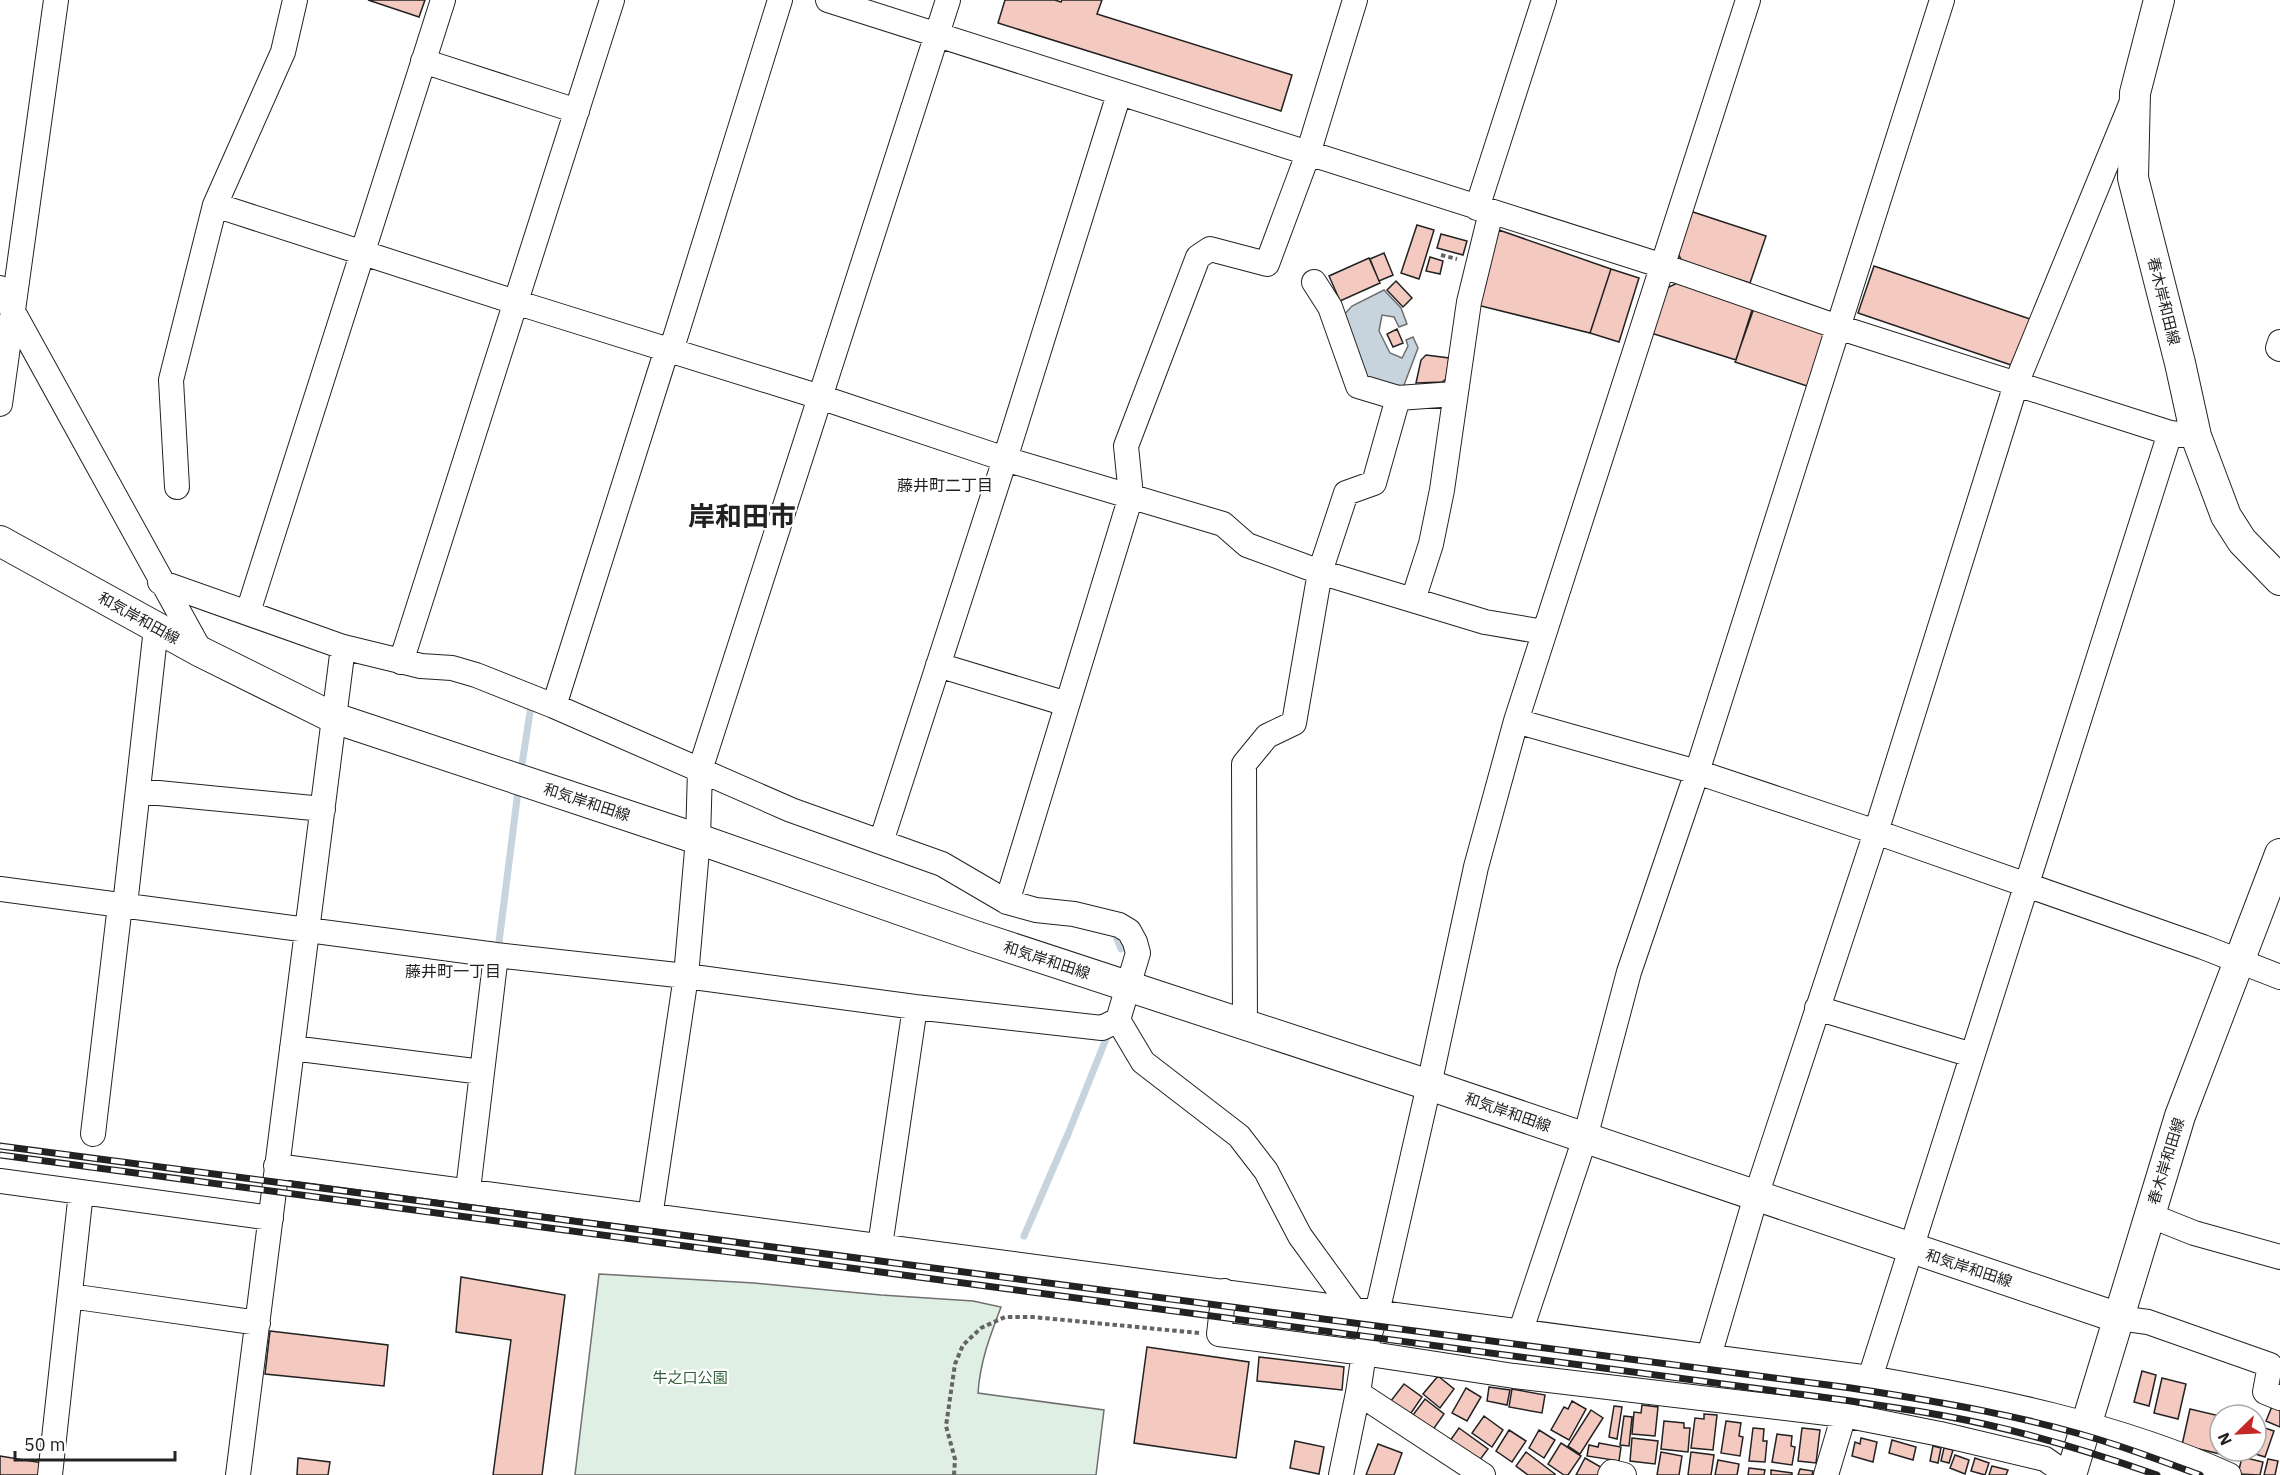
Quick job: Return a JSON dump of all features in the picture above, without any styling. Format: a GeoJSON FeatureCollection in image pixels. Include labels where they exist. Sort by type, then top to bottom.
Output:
{"type":"FeatureCollection","features":[{"type":"Feature","properties":{"kind":"main road","name":"春木岸和田線"},"geometry":{"type":"LineString","coordinates":[[2159,0],[2135,93],[2133,178],[2180,363],[2183,435],[2226,516],[2242,541],[2280,580]]}},
{"type":"Feature","properties":{"kind":"main road","name":"和気岸和田線"},"geometry":{"type":"LineString","coordinates":[[0,541],[201,652],[334,718],[698,839],[975,936],[1429,1085],[2119,1318]]}},
{"type":"Feature","properties":{"kind":"main road","name":"春木岸和田線"},"geometry":{"type":"LineString","coordinates":[[2069,1475],[2180,1116],[2280,854]]}},
{"type":"Feature","properties":{"kind":"street"},"geometry":{"type":"LineString","coordinates":[[0,404],[56,0]]}},
{"type":"Feature","properties":{"kind":"street"},"geometry":{"type":"LineString","coordinates":[[177,487],[171,380],[215,205],[283,52],[294,0]]}},
{"type":"Feature","properties":{"kind":"street"},"geometry":{"type":"LineString","coordinates":[[248,612],[443,0]]}},
{"type":"Feature","properties":{"kind":"street"},"geometry":{"type":"LineString","coordinates":[[401,662],[612,0]]}},
{"type":"Feature","properties":{"kind":"street"},"geometry":{"type":"LineString","coordinates":[[554,706],[780,0]]}},
{"type":"Feature","properties":{"kind":"street"},"geometry":{"type":"LineString","coordinates":[[828,0],[1663,266],[1838,327],[2183,435],[2026,885],[1870,1378]]}},
{"type":"Feature","properties":{"kind":"street"},"geometry":{"type":"LineString","coordinates":[[650,1217],[686,976],[698,839],[700,770],[948,0]]}},
{"type":"Feature","properties":{"kind":"street"},"geometry":{"type":"LineString","coordinates":[[1007,902],[1131,496],[1126,446],[1198,257],[1210,249],[1267,264],[1308,154],[1355,0]]}},
{"type":"Feature","properties":{"kind":"street"},"geometry":{"type":"LineString","coordinates":[[1413,600],[1431,544],[1442,490],[1454,394],[1484,210],[1544,0]]}},
{"type":"Feature","properties":{"kind":"street"},"geometry":{"type":"LineString","coordinates":[[1341,1475],[1364,1353],[1377,1312],[1476,867],[1516,721],[1748,0]]}},
{"type":"Feature","properties":{"kind":"street"},"geometry":{"type":"LineString","coordinates":[[1520,1333],[1585,1138],[1629,972],[1697,772],[1942,0]]}},
{"type":"Feature","properties":{"kind":"street"},"geometry":{"type":"LineString","coordinates":[[423,61],[577,111]]}},
{"type":"Feature","properties":{"kind":"street"},"geometry":{"type":"LineString","coordinates":[[1709,1356],[1756,1196],[1876,832],[2016,384],[2135,93]]}},
{"type":"Feature","properties":{"kind":"street"},"geometry":{"type":"LineString","coordinates":[[881,842],[1005,459],[1119,94]]}},
{"type":"Feature","properties":{"kind":"street"},"geometry":{"type":"LineString","coordinates":[[215,205],[515,302],[820,396],[1005,459],[1223,524],[1247,545],[1320,572],[1485,622],[1544,632]]}},
{"type":"Feature","properties":{"kind":"street"},"geometry":{"type":"LineString","coordinates":[[1314,282],[1330,307],[1358,386],[1398,398],[1454,394]]}},
{"type":"Feature","properties":{"kind":"street"},"geometry":{"type":"LineString","coordinates":[[0,288],[160,582],[201,652]]}},
{"type":"Feature","properties":{"kind":"street"},"geometry":{"type":"LineString","coordinates":[[2280,342],[2278,348],[2280,349]]}},
{"type":"Feature","properties":{"kind":"street"},"geometry":{"type":"LineString","coordinates":[[1245,1025],[1244,764],[1267,736],[1294,723],[1320,572],[1346,493],[1374,483],[1398,398]]}},
{"type":"Feature","properties":{"kind":"street"},"geometry":{"type":"LineString","coordinates":[[0,889],[496,955],[686,976],[915,1007],[1102,1028],[1118,1020],[1138,953],[1129,931],[1119,925],[1074,914],[1036,910],[1007,902],[942,864],[790,810],[554,706],[452,668],[401,662],[343,647],[160,582]]}},
{"type":"Feature","properties":{"kind":"street"},"geometry":{"type":"LineString","coordinates":[[93,1134],[138,791],[156,628]]}},
{"type":"Feature","properties":{"kind":"street"},"geometry":{"type":"LineString","coordinates":[[238,1475],[343,647]]}},
{"type":"Feature","properties":{"kind":"street"},"geometry":{"type":"LineString","coordinates":[[938,665],[1067,704]]}},
{"type":"Feature","properties":{"kind":"street"},"geometry":{"type":"LineString","coordinates":[[1516,721],[1697,772],[1876,832],[2239,960],[2280,977]]}},
{"type":"Feature","properties":{"kind":"street"},"geometry":{"type":"LineString","coordinates":[[138,791],[323,809]]}},
{"type":"Feature","properties":{"kind":"street"},"geometry":{"type":"LineString","coordinates":[[468,1190],[496,955]]}},
{"type":"Feature","properties":{"kind":"street"},"geometry":{"type":"LineString","coordinates":[[880,1246],[915,1007]]}},
{"type":"Feature","properties":{"kind":"street"},"geometry":{"type":"LineString","coordinates":[[1817,1008],[1972,1055]]}},
{"type":"Feature","properties":{"kind":"street"},"geometry":{"type":"LineString","coordinates":[[1118,1020],[1143,1062],[1239,1136],[1266,1171],[1300,1236],[1353,1309]]}},
{"type":"Feature","properties":{"kind":"street"},"geometry":{"type":"LineString","coordinates":[[292,1048],[482,1072]]}},
{"type":"Feature","properties":{"kind":"street"},"geometry":{"type":"LineString","coordinates":[[276,1166],[1870,1378],[1949,1392],[2086,1425],[2203,1463],[2229,1475]]}},
{"type":"Feature","properties":{"kind":"street"},"geometry":{"type":"LineString","coordinates":[[0,1181],[271,1218]]}},
{"type":"Feature","properties":{"kind":"street"},"geometry":{"type":"LineString","coordinates":[[50,1475],[81,1192]]}},
{"type":"Feature","properties":{"kind":"street"},"geometry":{"type":"LineString","coordinates":[[2149,1215],[2194,1233],[2280,1257]]}},
{"type":"Feature","properties":{"kind":"street"},"geometry":{"type":"LineString","coordinates":[[1224,1292],[1219,1334],[1514,1376],[1844,1415],[1940,1434],[2045,1459],[2069,1475]]}},
{"type":"Feature","properties":{"kind":"street"},"geometry":{"type":"LineString","coordinates":[[70,1296],[258,1323]]}},
{"type":"Feature","properties":{"kind":"street"},"geometry":{"type":"LineString","coordinates":[[2119,1318],[2148,1322],[2270,1365],[2265,1392],[2280,1398]]}},
{"type":"Feature","properties":{"kind":"street"},"geometry":{"type":"LineString","coordinates":[[1358,1393],[1483,1475]]}},
{"type":"Feature","properties":{"kind":"street"},"geometry":{"type":"LineString","coordinates":[[1826,1475],[1844,1415]]}},
{"type":"Feature","properties":{"kind":"street"},"geometry":{"type":"LineString","coordinates":[[1611,1475],[1611,1472],[1624,1475]]}},
{"type":"Feature","properties":{"kind":"path"},"geometry":{"type":"LineString","coordinates":[[954,1475],[955,1459],[946,1426],[955,1364],[963,1345],[981,1328],[1005,1317],[1033,1317],[1205,1333]]}},
{"type":"Feature","properties":{"kind":"green space","name":"牛之口公園"},"geometry":{"type":"Polygon","coordinates":[[[599,1274],[754,1283],[973,1301],[1001,1307],[983,1360],[978,1393],[1104,1410],[1096,1475],[575,1475],[599,1274]]]}},
{"type":"Feature","properties":{"kind":"shaded area"},"geometry":{"type":"Polygon","coordinates":[[[1384,290],[1401,308],[1407,324],[1399,327],[1394,317],[1382,315],[1379,331],[1390,353],[1402,358],[1408,346],[1406,340],[1413,337],[1418,348],[1401,393],[1360,377],[1341,318],[1352,306],[1384,290]]]}},
{"type":"Feature","properties":{"kind":"building"},"geometry":{"type":"Polygon","coordinates":[[[368,0],[425,0],[419,17],[368,0]]]}},
{"type":"Feature","properties":{"kind":"building"},"geometry":{"type":"Polygon","coordinates":[[[1005,0],[1061,2],[1062,0],[1102,0],[1097,14],[1292,75],[1281,111],[998,23],[1005,0]]]}},
{"type":"Feature","properties":{"kind":"building"},"geometry":{"type":"Polygon","coordinates":[[[1690,211],[1766,236],[1750,283],[1682,261],[1677,252],[1690,211]]]}},
{"type":"Feature","properties":{"kind":"building"},"geometry":{"type":"Polygon","coordinates":[[[1417,225],[1434,230],[1419,279],[1401,273],[1417,225]]]}},
{"type":"Feature","properties":{"kind":"building"},"geometry":{"type":"Polygon","coordinates":[[[1499,230],[1611,269],[1590,333],[1477,305],[1499,230]]]}},
{"type":"Feature","properties":{"kind":"building"},"geometry":{"type":"Polygon","coordinates":[[[1441,234],[1467,241],[1463,255],[1437,248],[1441,234]]]}},
{"type":"Feature","properties":{"kind":"building"},"geometry":{"type":"Polygon","coordinates":[[[1384,253],[1393,275],[1379,281],[1370,259],[1384,253]]]}},
{"type":"Feature","properties":{"kind":"building"},"geometry":{"type":"Polygon","coordinates":[[[1430,257],[1443,261],[1440,274],[1426,271],[1430,257]]]}},
{"type":"Feature","properties":{"kind":"building"},"geometry":{"type":"Polygon","coordinates":[[[1369,258],[1380,283],[1340,301],[1329,276],[1369,258]]]}},
{"type":"Feature","properties":{"kind":"building"},"geometry":{"type":"Polygon","coordinates":[[[1874,266],[2030,319],[2014,366],[1858,313],[1874,266]]]}},
{"type":"Feature","properties":{"kind":"building"},"geometry":{"type":"Polygon","coordinates":[[[1611,269],[1639,278],[1619,342],[1590,333],[1611,269]]]}},
{"type":"Feature","properties":{"kind":"building"},"geometry":{"type":"Polygon","coordinates":[[[1396,281],[1412,298],[1403,307],[1387,290],[1396,281]]]}},
{"type":"Feature","properties":{"kind":"building"},"geometry":{"type":"Polygon","coordinates":[[[1677,283],[1753,307],[1736,360],[1651,333],[1665,289],[1677,283]]]}},
{"type":"Feature","properties":{"kind":"building"},"geometry":{"type":"Polygon","coordinates":[[[1754,308],[1824,331],[1829,340],[1813,388],[1735,362],[1754,308]]]}},
{"type":"Feature","properties":{"kind":"building"},"geometry":{"type":"Polygon","coordinates":[[[1397,329],[1403,343],[1393,347],[1387,334],[1397,329]]]}},
{"type":"Feature","properties":{"kind":"building"},"geometry":{"type":"Polygon","coordinates":[[[1426,355],[1449,358],[1446,379],[1442,382],[1416,383],[1421,360],[1426,355]]]}},
{"type":"Feature","properties":{"kind":"building"},"geometry":{"type":"Polygon","coordinates":[[[461,1277],[565,1295],[542,1475],[493,1475],[511,1340],[456,1332],[461,1277]]]}},
{"type":"Feature","properties":{"kind":"building"},"geometry":{"type":"Polygon","coordinates":[[[270,1331],[388,1345],[384,1386],[265,1374],[270,1331]]]}},
{"type":"Feature","properties":{"kind":"building"},"geometry":{"type":"Polygon","coordinates":[[[1147,1347],[1249,1362],[1236,1458],[1134,1443],[1147,1347]]]}},
{"type":"Feature","properties":{"kind":"building"},"geometry":{"type":"Polygon","coordinates":[[[1259,1357],[1344,1367],[1342,1390],[1257,1381],[1259,1357]]]}},
{"type":"Feature","properties":{"kind":"building"},"geometry":{"type":"Polygon","coordinates":[[[2142,1371],[2156,1375],[2149,1406],[2134,1402],[2142,1371]]]}},
{"type":"Feature","properties":{"kind":"building"},"geometry":{"type":"Polygon","coordinates":[[[1438,1376],[1454,1389],[1440,1408],[1423,1394],[1438,1376]]]}},
{"type":"Feature","properties":{"kind":"building"},"geometry":{"type":"Polygon","coordinates":[[[2162,1378],[2186,1384],[2178,1419],[2154,1413],[2162,1378]]]}},
{"type":"Feature","properties":{"kind":"building"},"geometry":{"type":"Polygon","coordinates":[[[1404,1384],[1422,1397],[1409,1416],[1390,1402],[1404,1384]]]}},
{"type":"Feature","properties":{"kind":"building"},"geometry":{"type":"Polygon","coordinates":[[[1489,1387],[1510,1390],[1507,1405],[1487,1401],[1489,1387]]]}},
{"type":"Feature","properties":{"kind":"building"},"geometry":{"type":"Polygon","coordinates":[[[1466,1388],[1481,1397],[1467,1421],[1452,1413],[1466,1388]]]}},
{"type":"Feature","properties":{"kind":"building"},"geometry":{"type":"Polygon","coordinates":[[[1512,1389],[1545,1395],[1542,1413],[1509,1407],[1512,1389]]]}},
{"type":"Feature","properties":{"kind":"building"},"geometry":{"type":"Polygon","coordinates":[[[1425,1399],[1444,1414],[1430,1434],[1410,1419],[1425,1399]]]}},
{"type":"Feature","properties":{"kind":"building"},"geometry":{"type":"Polygon","coordinates":[[[1572,1401],[1586,1409],[1569,1440],[1551,1430],[1564,1407],[1568,1409],[1572,1401]]]}},
{"type":"Feature","properties":{"kind":"building"},"geometry":{"type":"Polygon","coordinates":[[[2273,1404],[2280,1407],[2280,1427],[2268,1422],[2273,1404]]]}},
{"type":"Feature","properties":{"kind":"building"},"geometry":{"type":"Polygon","coordinates":[[[1642,1405],[1658,1407],[1655,1436],[1632,1434],[1634,1412],[1641,1413],[1642,1405]]]}},
{"type":"Feature","properties":{"kind":"building"},"geometry":{"type":"Polygon","coordinates":[[[1614,1406],[1622,1407],[1617,1439],[1609,1437],[1614,1406]]]}},
{"type":"Feature","properties":{"kind":"building"},"geometry":{"type":"Polygon","coordinates":[[[2190,1409],[2208,1413],[2208,1451],[2182,1445],[2190,1409]]]}},
{"type":"Feature","properties":{"kind":"building"},"geometry":{"type":"Polygon","coordinates":[[[1591,1410],[1603,1418],[1580,1454],[1568,1446],[1591,1410]]]}},
{"type":"Feature","properties":{"kind":"building"},"geometry":{"type":"Polygon","coordinates":[[[1704,1414],[1717,1415],[1713,1450],[1691,1448],[1695,1418],[1704,1419],[1704,1414]]]}},
{"type":"Feature","properties":{"kind":"building"},"geometry":{"type":"Polygon","coordinates":[[[1484,1416],[1503,1430],[1492,1447],[1472,1433],[1484,1416]]]}},
{"type":"Feature","properties":{"kind":"building"},"geometry":{"type":"Polygon","coordinates":[[[1624,1416],[1632,1417],[1629,1446],[1620,1445],[1624,1416]]]}},
{"type":"Feature","properties":{"kind":"building"},"geometry":{"type":"Polygon","coordinates":[[[1664,1421],[1684,1423],[1684,1428],[1690,1428],[1688,1452],[1661,1449],[1664,1421]]]}},
{"type":"Feature","properties":{"kind":"building"},"geometry":{"type":"Polygon","coordinates":[[[1726,1421],[1741,1423],[1739,1436],[1743,1437],[1740,1456],[1721,1453],[1726,1421]]]}},
{"type":"Feature","properties":{"kind":"building"},"geometry":{"type":"Polygon","coordinates":[[[1459,1428],[1488,1449],[1476,1465],[1447,1445],[1459,1428]]]}},
{"type":"Feature","properties":{"kind":"building"},"geometry":{"type":"Polygon","coordinates":[[[1753,1428],[1764,1429],[1763,1441],[1767,1441],[1765,1462],[1749,1461],[1753,1428]]]}},
{"type":"Feature","properties":{"kind":"building"},"geometry":{"type":"Polygon","coordinates":[[[1802,1428],[1820,1430],[1816,1463],[1798,1461],[1802,1428]]]}},
{"type":"Feature","properties":{"kind":"building"},"geometry":{"type":"Polygon","coordinates":[[[2268,1429],[2274,1431],[2268,1448],[2268,1429]]]}},
{"type":"Feature","properties":{"kind":"building"},"geometry":{"type":"Polygon","coordinates":[[[1509,1430],[1526,1441],[1512,1462],[1496,1451],[1509,1430]]]}},
{"type":"Feature","properties":{"kind":"building"},"geometry":{"type":"Polygon","coordinates":[[[1539,1430],[1555,1440],[1544,1458],[1529,1448],[1539,1430]]]}},
{"type":"Feature","properties":{"kind":"building"},"geometry":{"type":"Polygon","coordinates":[[[1777,1434],[1792,1436],[1791,1446],[1795,1447],[1792,1465],[1772,1462],[1777,1434]]]}},
{"type":"Feature","properties":{"kind":"building"},"geometry":{"type":"Polygon","coordinates":[[[1632,1438],[1658,1441],[1655,1464],[1630,1461],[1632,1438]]]}},
{"type":"Feature","properties":{"kind":"building"},"geometry":{"type":"Polygon","coordinates":[[[1861,1438],[1877,1442],[1873,1462],[1852,1456],[1855,1442],[1860,1444],[1861,1438]]]}},
{"type":"Feature","properties":{"kind":"building"},"geometry":{"type":"Polygon","coordinates":[[[1892,1440],[1916,1447],[1913,1460],[1889,1453],[1892,1440]]]}},
{"type":"Feature","properties":{"kind":"building"},"geometry":{"type":"Polygon","coordinates":[[[1295,1441],[1324,1447],[1319,1474],[1290,1468],[1295,1441]]]}},
{"type":"Feature","properties":{"kind":"building"},"geometry":{"type":"Polygon","coordinates":[[[1561,1443],[1581,1456],[1568,1475],[1564,1475],[1548,1464],[1561,1443]]]}},
{"type":"Feature","properties":{"kind":"building"},"geometry":{"type":"Polygon","coordinates":[[[1599,1443],[1621,1447],[1619,1461],[1587,1456],[1589,1445],[1598,1447],[1599,1443]]]}},
{"type":"Feature","properties":{"kind":"building"},"geometry":{"type":"Polygon","coordinates":[[[1378,1444],[1402,1453],[1394,1475],[1366,1475],[1378,1444]]]}},
{"type":"Feature","properties":{"kind":"building"},"geometry":{"type":"Polygon","coordinates":[[[1933,1446],[1941,1448],[1938,1463],[1930,1461],[1933,1446]]]}},
{"type":"Feature","properties":{"kind":"building"},"geometry":{"type":"Polygon","coordinates":[[[1944,1448],[1953,1450],[1949,1463],[1941,1461],[1944,1448]]]}},
{"type":"Feature","properties":{"kind":"building"},"geometry":{"type":"Polygon","coordinates":[[[1526,1452],[1555,1475],[1528,1475],[1516,1466],[1526,1452]]]}},
{"type":"Feature","properties":{"kind":"building"},"geometry":{"type":"Polygon","coordinates":[[[1661,1452],[1682,1456],[1679,1475],[1657,1475],[1661,1452]]]}},
{"type":"Feature","properties":{"kind":"building"},"geometry":{"type":"Polygon","coordinates":[[[1691,1452],[1714,1455],[1711,1475],[1688,1475],[1691,1452]]]}},
{"type":"Feature","properties":{"kind":"building"},"geometry":{"type":"Polygon","coordinates":[[[1955,1455],[1969,1460],[1965,1474],[1950,1468],[1955,1455]]]}},
{"type":"Feature","properties":{"kind":"building"},"geometry":{"type":"Polygon","coordinates":[[[0,1456],[43,1463],[41,1475],[0,1475],[0,1456]]]}},
{"type":"Feature","properties":{"kind":"building"},"geometry":{"type":"Polygon","coordinates":[[[298,1458],[330,1462],[328,1475],[297,1475],[298,1458]]]}},
{"type":"Feature","properties":{"kind":"building"},"geometry":{"type":"Polygon","coordinates":[[[1585,1458],[1606,1470],[1604,1475],[1576,1475],[1585,1458]]]}},
{"type":"Feature","properties":{"kind":"building"},"geometry":{"type":"Polygon","coordinates":[[[1975,1458],[1989,1463],[1985,1475],[1971,1471],[1975,1458]]]}},
{"type":"Feature","properties":{"kind":"building"},"geometry":{"type":"Polygon","coordinates":[[[2268,1459],[2278,1461],[2275,1475],[2264,1475],[2268,1459]]]}},
{"type":"Feature","properties":{"kind":"building"},"geometry":{"type":"Polygon","coordinates":[[[1718,1460],[1739,1464],[1737,1475],[1715,1475],[1718,1460]]]}},
{"type":"Feature","properties":{"kind":"building"},"geometry":{"type":"Polygon","coordinates":[[[2241,1463],[2263,1463],[2260,1475],[2238,1474],[2241,1463]]]}},
{"type":"Feature","properties":{"kind":"building"},"geometry":{"type":"Polygon","coordinates":[[[1992,1466],[2008,1470],[2006,1475],[1989,1475],[1992,1466]]]}},
{"type":"Feature","properties":{"kind":"building"},"geometry":{"type":"Polygon","coordinates":[[[1749,1468],[1765,1470],[1764,1475],[1748,1475],[1749,1468]]]}},
{"type":"Feature","properties":{"kind":"building"},"geometry":{"type":"Polygon","coordinates":[[[1800,1469],[1813,1471],[1812,1475],[1798,1475],[1800,1469]]]}},
{"type":"Feature","properties":{"kind":"building"},"geometry":{"type":"Polygon","coordinates":[[[1771,1470],[1792,1473],[1792,1475],[1771,1475],[1771,1470]]]}},
{"type":"Feature","properties":{"kind":"waterway"},"geometry":{"type":"LineString","coordinates":[[522,764],[531,706]]}},
{"type":"Feature","properties":{"kind":"waterway"},"geometry":{"type":"LineString","coordinates":[[499,942],[518,791]]}},
{"type":"Feature","properties":{"kind":"waterway"},"geometry":{"type":"LineString","coordinates":[[1112,932],[1121,949]]}},
{"type":"Feature","properties":{"kind":"waterway"},"geometry":{"type":"LineString","coordinates":[[1024,1236],[1108,1034]]}},
{"type":"Feature","properties":{"kind":"railway"},"geometry":{"type":"LineString","coordinates":[[0,1146],[1851,1388],[1952,1405],[2053,1427],[2119,1446],[2200,1475]]}},
{"type":"Feature","properties":{"kind":"railway"},"geometry":{"type":"LineString","coordinates":[[0,1155],[1851,1401],[1999,1427],[2079,1449],[2157,1475]]}},
{"type":"Feature","properties":{"kind":"district","name":"藤井町二丁目"},"geometry":{"type":"Point","coordinates":[945,485]}},
{"type":"Feature","properties":{"kind":"district","name":"岸和田市"},"geometry":{"type":"Point","coordinates":[742,515]}},
{"type":"Feature","properties":{"kind":"district","name":"藤井町一丁目"},"geometry":{"type":"Point","coordinates":[453,971]}}]}
